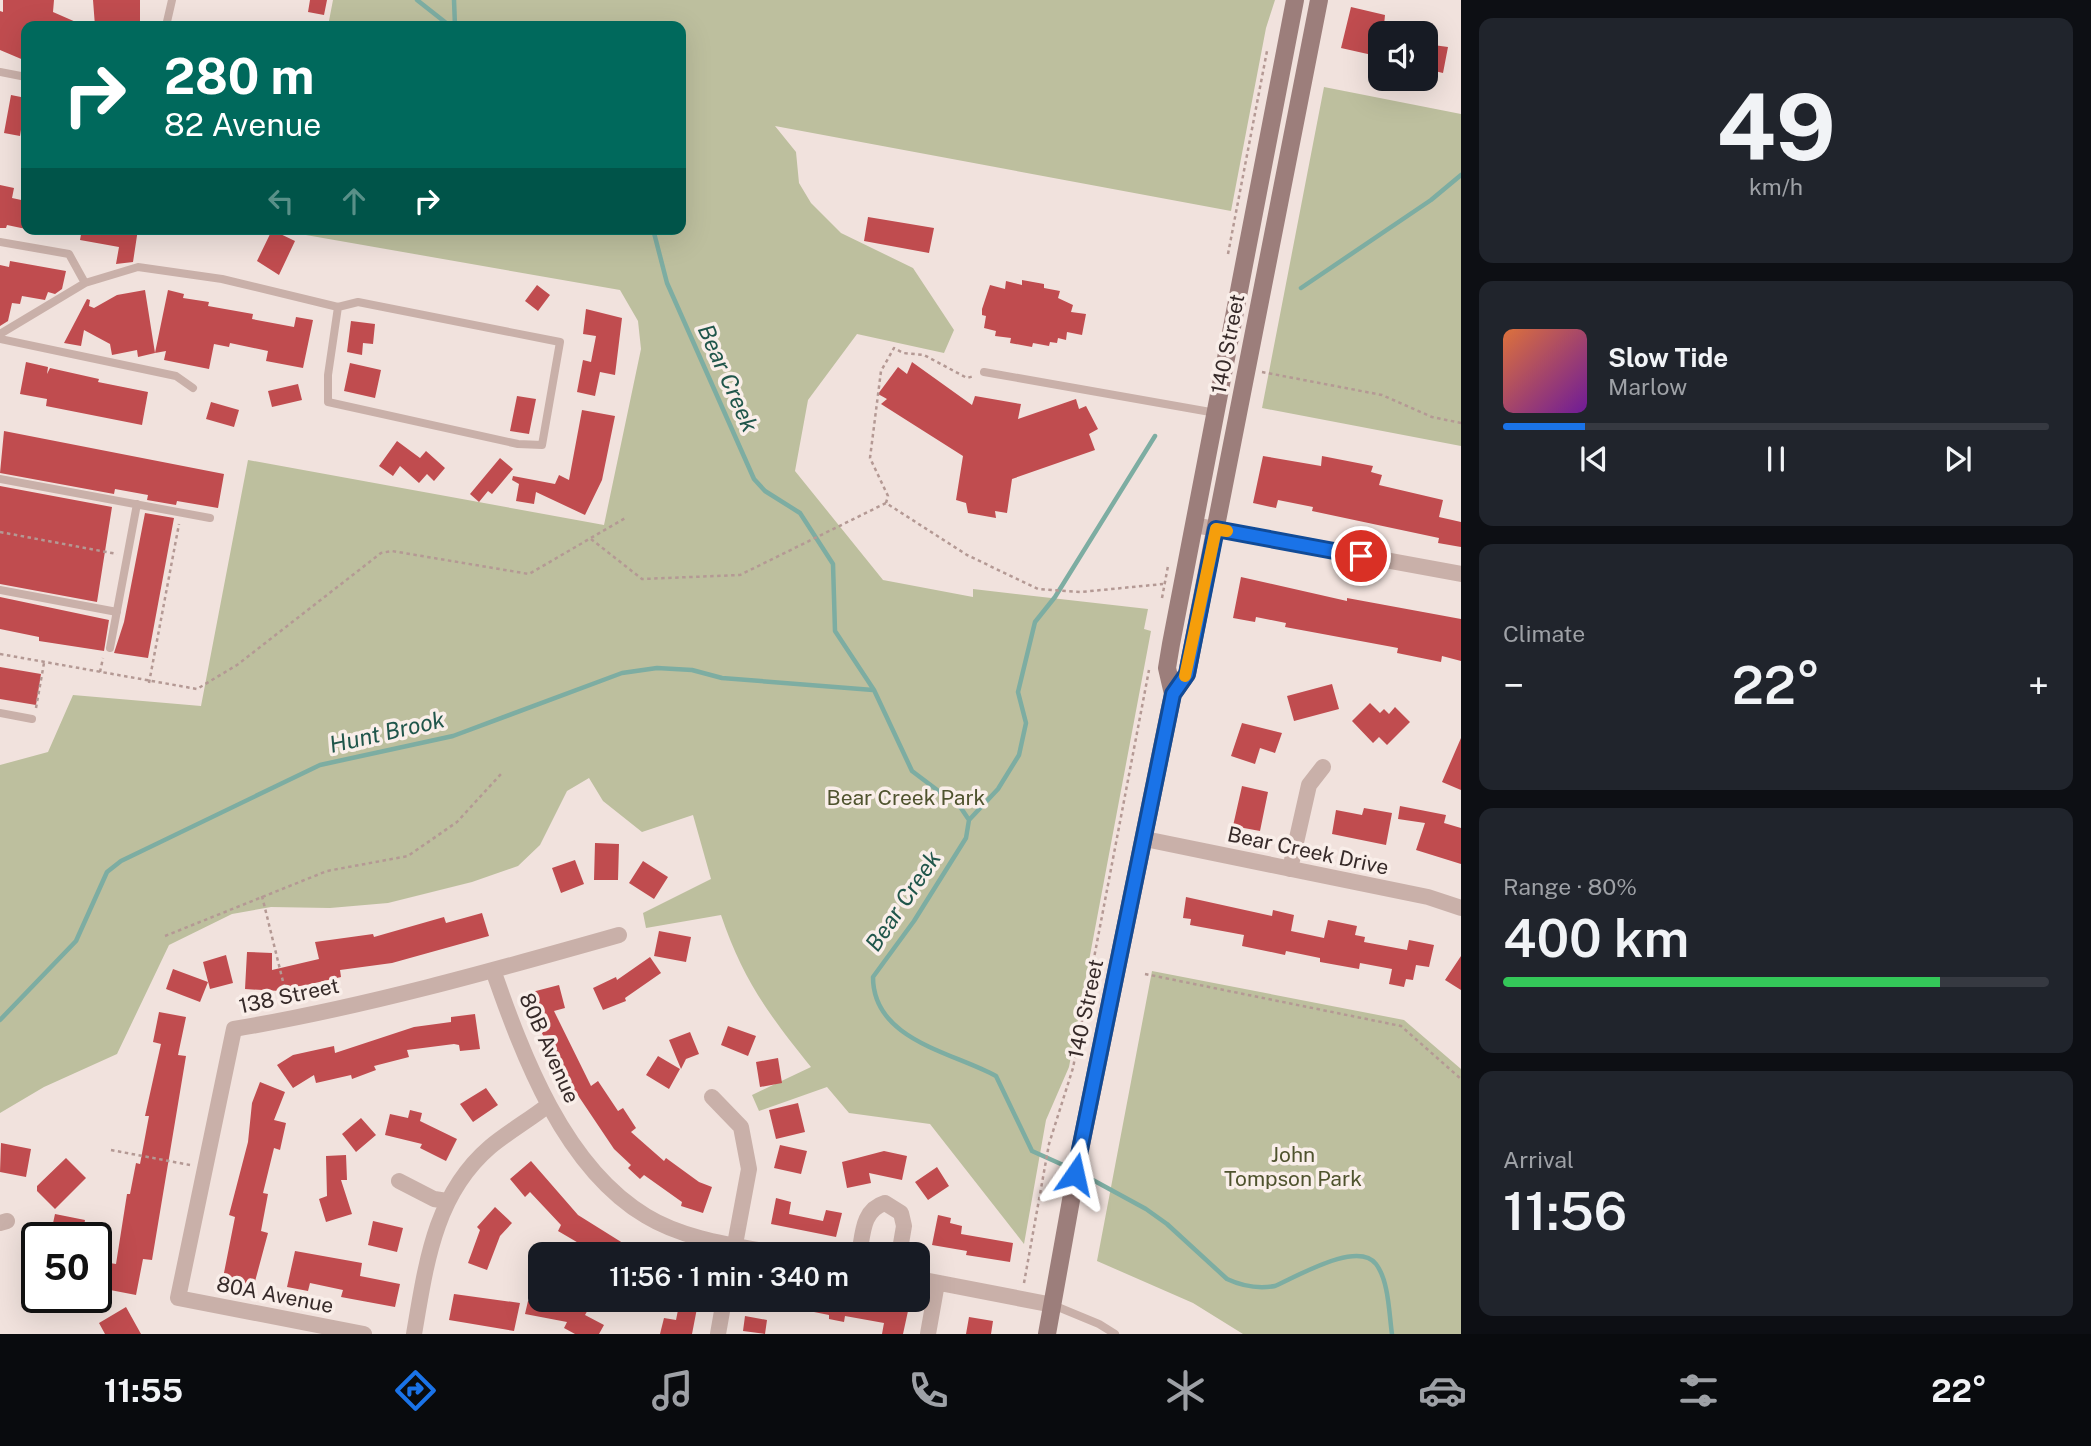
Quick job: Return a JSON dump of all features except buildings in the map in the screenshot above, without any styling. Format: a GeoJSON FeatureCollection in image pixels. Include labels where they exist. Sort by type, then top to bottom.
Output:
{"type":"FeatureCollection","features":[{"type":"Feature","properties":{"kind":"main road","name":"140 Street"},"geometry":{"type":"LineString","coordinates":[[1047,1334],[1080,1150],[1173,694],[1167,668],[1295,0]]}},
{"type":"Feature","properties":{"kind":"main road","name":"140 Street"},"geometry":{"type":"LineString","coordinates":[[1173,694],[1187,674],[1319,0]]}},
{"type":"Feature","properties":{"kind":"street"},"geometry":{"type":"LineString","coordinates":[[1194,525],[1461,574]]}},
{"type":"Feature","properties":{"kind":"street"},"geometry":{"type":"LineString","coordinates":[[1290,869],[1309,785],[1323,767]]}},
{"type":"Feature","properties":{"kind":"street","name":"Bear Creek Drive"},"geometry":{"type":"LineString","coordinates":[[1145,839],[1428,897],[1461,908]]}},
{"type":"Feature","properties":{"kind":"street","name":"138 Street"},"geometry":{"type":"LineString","coordinates":[[178,1298],[234,1029],[292,1019],[493,970],[619,935]]}},
{"type":"Feature","properties":{"kind":"street","name":"80B Avenue"},"geometry":{"type":"LineString","coordinates":[[493,970],[522,1050],[547,1105],[597,1173],[631,1205],[667,1226],[712,1242]]}},
{"type":"Feature","properties":{"kind":"street"},"geometry":{"type":"LineString","coordinates":[[712,1097],[741,1127],[749,1170],[736,1242]]}},
{"type":"Feature","properties":{"kind":"street"},"geometry":{"type":"LineString","coordinates":[[414,1334],[428,1254],[447,1201],[470,1168],[489,1149],[547,1105]]}},
{"type":"Feature","properties":{"kind":"street"},"geometry":{"type":"LineString","coordinates":[[399,1181],[434,1199],[447,1201]]}},
{"type":"Feature","properties":{"kind":"street"},"geometry":{"type":"LineString","coordinates":[[861,1242],[866,1217],[874,1206],[885,1203],[901,1213],[904,1226],[901,1242]]}},
{"type":"Feature","properties":{"kind":"street"},"geometry":{"type":"LineString","coordinates":[[930,1281],[1053,1305]]}},
{"type":"Feature","properties":{"kind":"street"},"geometry":{"type":"LineString","coordinates":[[928,1334],[937,1283]]}},
{"type":"Feature","properties":{"kind":"street","name":"80A Avenue"},"geometry":{"type":"LineString","coordinates":[[178,1298],[364,1334]]}},
{"type":"Feature","properties":{"kind":"street"},"geometry":{"type":"LineString","coordinates":[[718,1334],[722,1312]]}},
{"type":"Feature","properties":{"kind":"lane"},"geometry":{"type":"LineString","coordinates":[[167,21],[172,0]]}},
{"type":"Feature","properties":{"kind":"lane"},"geometry":{"type":"LineString","coordinates":[[0,72],[21,76]]}},
{"type":"Feature","properties":{"kind":"lane"},"geometry":{"type":"LineString","coordinates":[[0,242],[69,254],[85,283]]}},
{"type":"Feature","properties":{"kind":"lane"},"geometry":{"type":"LineString","coordinates":[[0,336],[85,283],[138,267],[222,279],[338,307],[358,302],[561,342],[542,445],[518,444],[328,401],[328,375],[338,307]]}},
{"type":"Feature","properties":{"kind":"lane"},"geometry":{"type":"LineString","coordinates":[[0,336],[176,376],[193,388]]}},
{"type":"Feature","properties":{"kind":"lane"},"geometry":{"type":"LineString","coordinates":[[984,372],[1216,413]]}},
{"type":"Feature","properties":{"kind":"lane"},"geometry":{"type":"LineString","coordinates":[[0,479],[210,518]]}},
{"type":"Feature","properties":{"kind":"lane"},"geometry":{"type":"LineString","coordinates":[[107,649],[117,612],[137,504]]}},
{"type":"Feature","properties":{"kind":"lane"},"geometry":{"type":"LineString","coordinates":[[0,590],[117,612]]}},
{"type":"Feature","properties":{"kind":"lane"},"geometry":{"type":"LineString","coordinates":[[0,713],[34,715]]}},
{"type":"Feature","properties":{"kind":"lane"},"geometry":{"type":"LineString","coordinates":[[1053,1305],[1099,1324],[1115,1334]]}},
{"type":"Feature","properties":{"kind":"path"},"geometry":{"type":"LineString","coordinates":[[591,539],[642,579],[740,575],[886,503],[888,496],[870,458],[881,371],[894,348],[903,353],[924,355],[967,378],[984,372]]}},
{"type":"Feature","properties":{"kind":"path"},"geometry":{"type":"LineString","coordinates":[[1257,371],[1382,395],[1432,417],[1461,423]]}},
{"type":"Feature","properties":{"kind":"path"},"geometry":{"type":"LineString","coordinates":[[886,503],[967,555],[1038,589],[1081,592],[1164,584]]}},
{"type":"Feature","properties":{"kind":"path"},"geometry":{"type":"LineString","coordinates":[[0,654],[149,683],[197,689],[237,665],[381,553],[392,551],[529,574],[627,517]]}},
{"type":"Feature","properties":{"kind":"path"},"geometry":{"type":"LineString","coordinates":[[149,683],[179,521]]}},
{"type":"Feature","properties":{"kind":"path"},"geometry":{"type":"LineString","coordinates":[[0,532],[119,554]]}},
{"type":"Feature","properties":{"kind":"path"},"geometry":{"type":"LineString","coordinates":[[100,673],[107,649]]}},
{"type":"Feature","properties":{"kind":"path"},"geometry":{"type":"LineString","coordinates":[[34,715],[44,663]]}},
{"type":"Feature","properties":{"kind":"path"},"geometry":{"type":"LineString","coordinates":[[165,936],[327,871],[408,856],[457,822],[501,774]]}},
{"type":"Feature","properties":{"kind":"path"},"geometry":{"type":"LineString","coordinates":[[262,896],[288,1003]]}},
{"type":"Feature","properties":{"kind":"path"},"geometry":{"type":"LineString","coordinates":[[1145,974],[1401,1027],[1461,1079]]}},
{"type":"Feature","properties":{"kind":"path"},"geometry":{"type":"LineString","coordinates":[[1025,1279],[1049,1144]]}},
{"type":"Feature","properties":{"kind":"path"},"geometry":{"type":"LineString","coordinates":[[111,1150],[190,1165]]}},
{"type":"Feature","properties":{"kind":"green space","name":"Bear Creek Park"},"geometry":{"type":"Polygon","coordinates":[[[333,0],[1275,0],[1266,28],[1231,211],[775,126],[796,152],[799,183],[811,203],[841,233],[913,268],[954,330],[944,353],[857,334],[808,400],[795,471],[883,580],[973,597],[973,589],[1148,609],[1144,629],[1151,631],[1069,1067],[1046,1120],[1024,1244],[930,1124],[849,1113],[827,1087],[759,1111],[752,1095],[811,1067],[758,996],[738,959],[721,915],[646,928],[643,913],[711,879],[693,815],[642,832],[603,801],[589,778],[567,791],[540,845],[518,866],[472,882],[388,903],[330,908],[271,907],[232,914],[169,945],[117,1054],[44,1087],[0,1113],[0,765],[48,752],[73,695],[201,706],[248,460],[604,525],[641,349],[638,321],[620,290],[306,235],[686,235],[686,21],[329,21],[333,0]]]}},
{"type":"Feature","properties":{"kind":"green space"},"geometry":{"type":"Polygon","coordinates":[[[1324,87],[1461,114],[1461,446],[1262,408],[1324,87]]]}},
{"type":"Feature","properties":{"kind":"green space","name":"John Tompson Park"},"geometry":{"type":"Polygon","coordinates":[[[1152,971],[1404,1020],[1461,1069],[1461,1334],[1243,1334],[1193,1303],[1097,1261],[1152,971]]]}},
{"type":"Feature","properties":{"kind":"waterway","name":"Bear Creek"},"geometry":{"type":"LineString","coordinates":[[417,0],[444,21]]}},
{"type":"Feature","properties":{"kind":"waterway"},"geometry":{"type":"LineString","coordinates":[[454,0],[455,21]]}},
{"type":"Feature","properties":{"kind":"waterway"},"geometry":{"type":"LineString","coordinates":[[1301,288],[1431,200],[1461,175]]}},
{"type":"Feature","properties":{"kind":"waterway","name":"Bear Creek"},"geometry":{"type":"LineString","coordinates":[[655,235],[667,283],[754,479],[765,491],[800,513],[833,564],[835,631],[874,690],[912,771],[961,808],[969,820],[966,838],[914,921],[873,977],[876,998],[886,1016],[900,1030],[938,1051],[996,1076],[1032,1151],[1072,1169]]}},
{"type":"Feature","properties":{"kind":"waterway"},"geometry":{"type":"LineString","coordinates":[[969,820],[998,789],[1019,755],[1026,723],[1018,692],[1035,622],[1055,597],[1155,436]]}},
{"type":"Feature","properties":{"kind":"waterway","name":"Hunt Brook"},"geometry":{"type":"LineString","coordinates":[[0,1020],[76,941],[107,872],[121,861],[320,765],[453,736],[622,673],[657,668],[692,670],[722,678],[873,690]]}},
{"type":"Feature","properties":{"kind":"waterway","name":"Bear Creek"},"geometry":{"type":"LineString","coordinates":[[1080,1173],[1146,1209],[1167,1224],[1227,1279],[1238,1283],[1256,1287],[1275,1286],[1327,1262],[1356,1256],[1367,1258],[1376,1264],[1384,1279],[1392,1334]]}},
{"type":"Feature","properties":{"kind":"slow traffic"},"geometry":{"type":"LineString","coordinates":[[1185,676],[1216,529],[1227,531]]}},
{"type":"Feature","properties":{"kind":"route"},"geometry":{"type":"LineString","coordinates":[[1075,1174],[1173,694],[1187,674],[1216,529],[1361,556]]}}]}
